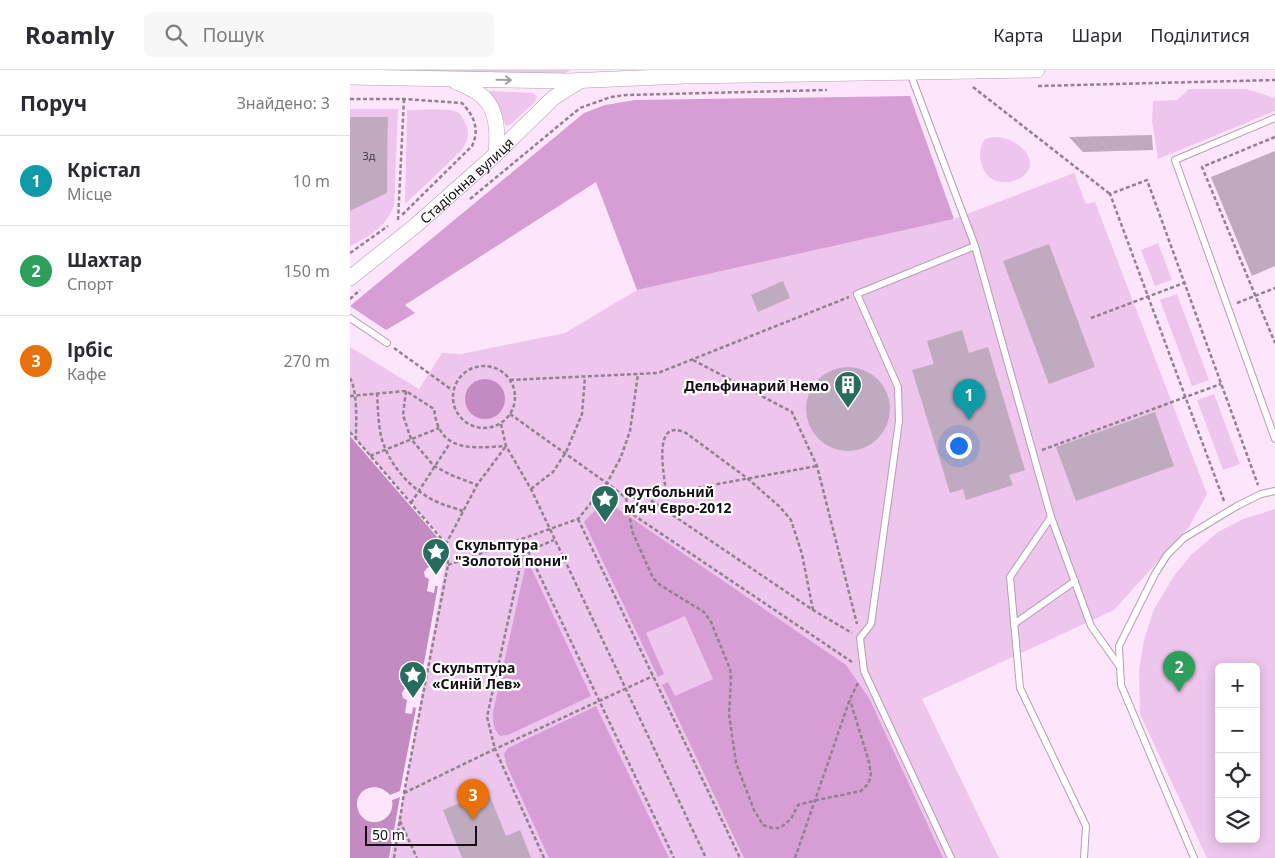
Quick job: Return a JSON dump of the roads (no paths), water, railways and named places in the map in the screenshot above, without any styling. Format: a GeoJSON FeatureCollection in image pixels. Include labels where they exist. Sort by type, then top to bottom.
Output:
{"type":"FeatureCollection","features":[{"type":"Feature","properties":{"kind":"street"},"geometry":{"type":"LineString","coordinates":[[577,77],[606,70]]}},
{"type":"Feature","properties":{"kind":"street"},"geometry":{"type":"LineString","coordinates":[[350,77],[450,79],[1037,70]]}},
{"type":"Feature","properties":{"kind":"street","name":"Стадіонна вулиця"},"geometry":{"type":"LineString","coordinates":[[350,278],[415,226],[496,154],[577,77]]}},
{"type":"Feature","properties":{"kind":"street"},"geometry":{"type":"LineString","coordinates":[[450,79],[485,98],[498,130],[496,154]]}},
{"type":"Feature","properties":{"kind":"lane"},"geometry":{"type":"LineString","coordinates":[[910,72],[975,246],[1052,517],[1091,626],[1120,667]]}},
{"type":"Feature","properties":{"kind":"lane"},"geometry":{"type":"LineString","coordinates":[[1275,118],[1175,160],[1275,439]]}},
{"type":"Feature","properties":{"kind":"lane"},"geometry":{"type":"LineString","coordinates":[[951,858],[864,670],[860,638],[871,624],[899,421],[898,387],[857,294],[975,246]]}},
{"type":"Feature","properties":{"kind":"lane"},"geometry":{"type":"LineString","coordinates":[[350,318],[386,343]]}},
{"type":"Feature","properties":{"kind":"lane"},"geometry":{"type":"LineString","coordinates":[[1194,858],[1121,685],[1119,646],[1134,613],[1167,555],[1184,538],[1227,511],[1261,494],[1275,491]]}},
{"type":"Feature","properties":{"kind":"lane"},"geometry":{"type":"LineString","coordinates":[[1052,517],[1010,577],[1020,688],[1086,826],[1084,858]]}},
{"type":"Feature","properties":{"kind":"lane"},"geometry":{"type":"LineString","coordinates":[[1014,624],[1075,581]]}},
{"type":"Feature","properties":{"kind":"place","name":"Дельфинарий Немо"},"geometry":{"type":"Point","coordinates":[848,409]}},
{"type":"Feature","properties":{"kind":"place","name":"Крістал"},"geometry":{"type":"Point","coordinates":[969,420]}},
{"type":"Feature","properties":{"kind":"place","name":"Футбольний мʼяч Євро-2012"},"geometry":{"type":"Point","coordinates":[605,523]}},
{"type":"Feature","properties":{"kind":"place","name":"Скульптура \"Золотой пони\""},"geometry":{"type":"Point","coordinates":[436,576]}},
{"type":"Feature","properties":{"kind":"place","name":"Шахтар"},"geometry":{"type":"Point","coordinates":[1179,692]}},
{"type":"Feature","properties":{"kind":"place","name":"Скульптура «Синій Лев»"},"geometry":{"type":"Point","coordinates":[413,699]}},
{"type":"Feature","properties":{"kind":"place","name":"Ірбіс"},"geometry":{"type":"Point","coordinates":[473,820]}}]}
